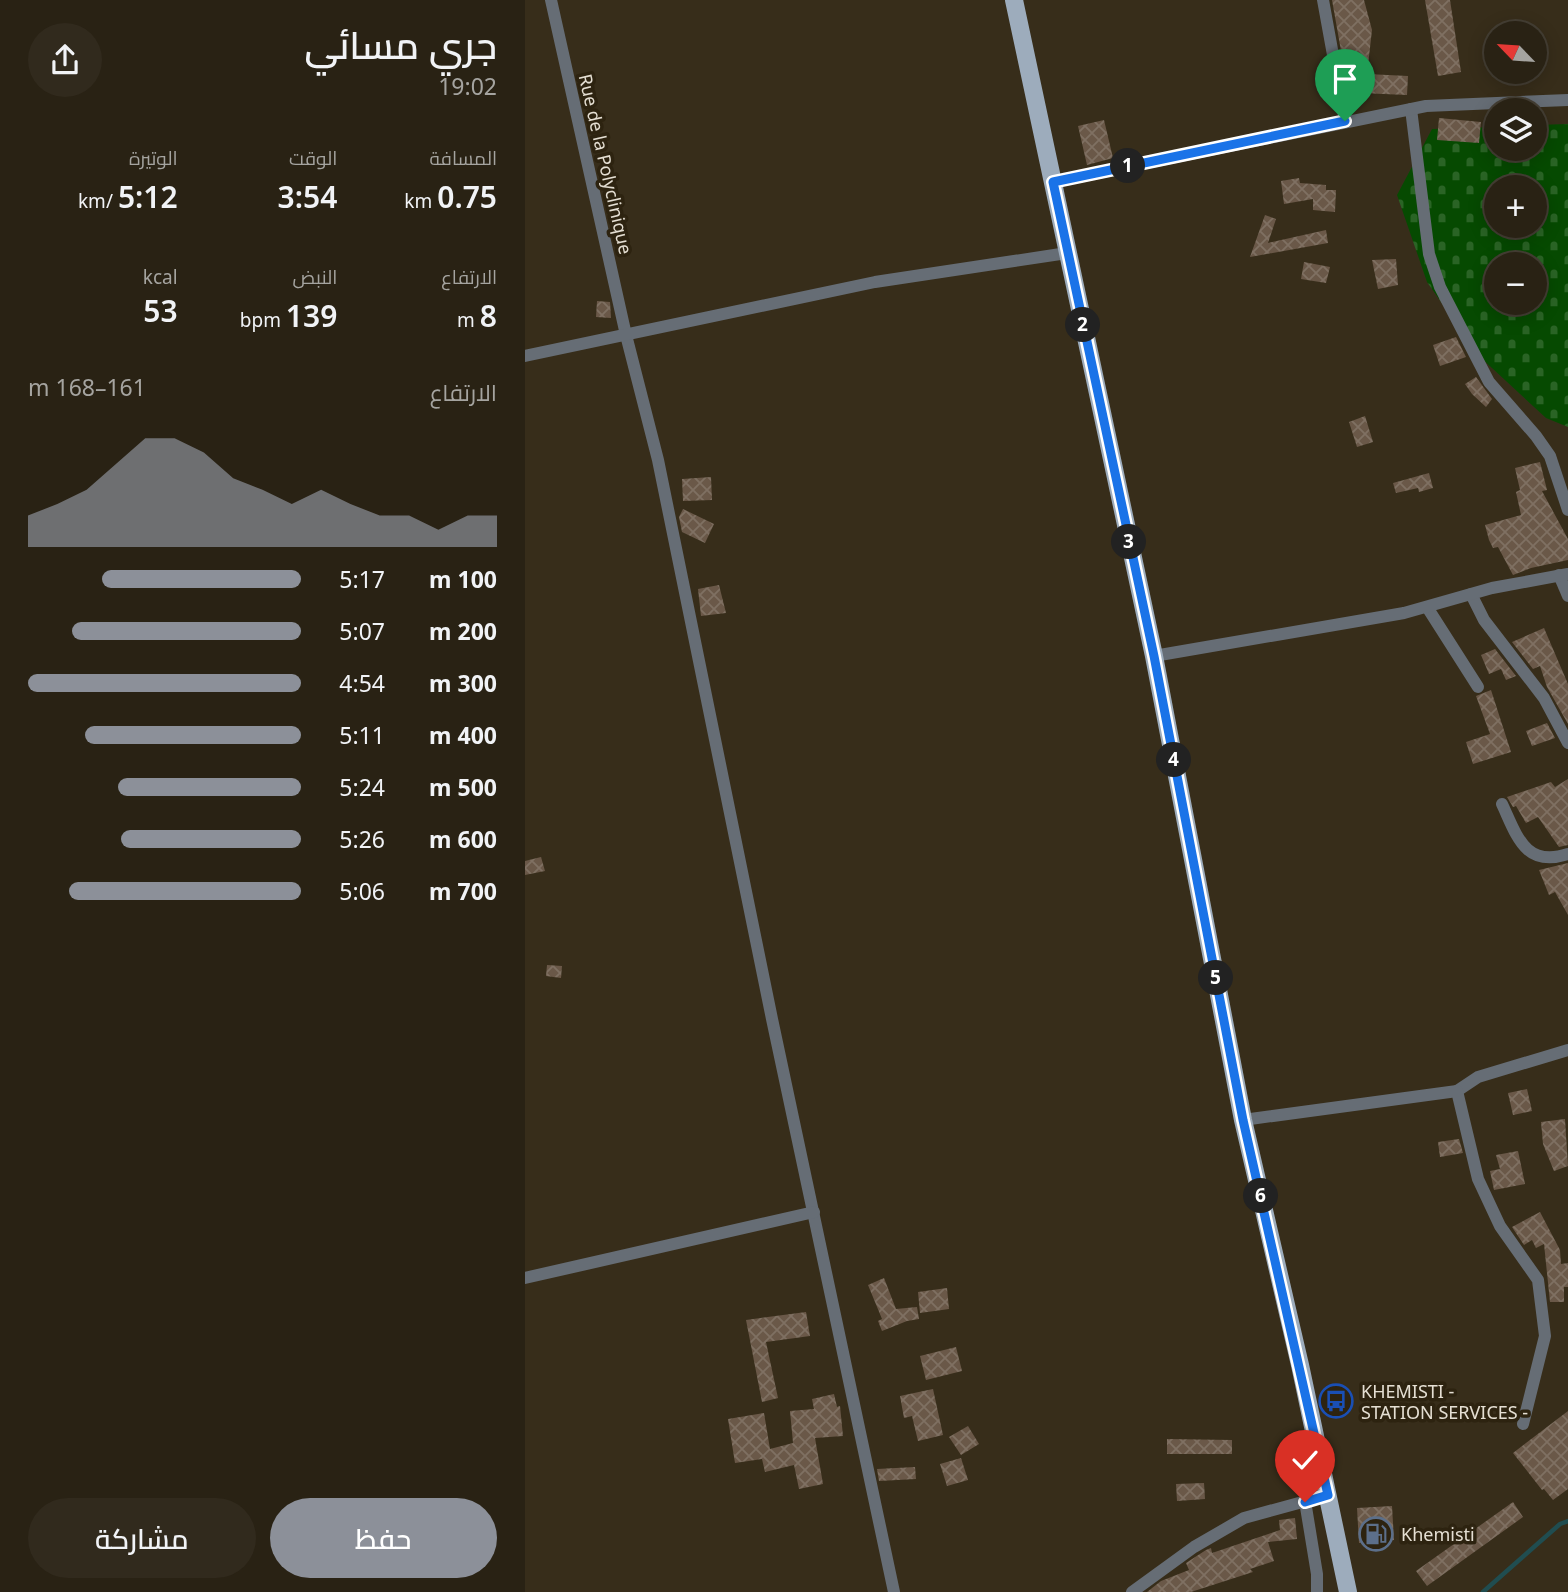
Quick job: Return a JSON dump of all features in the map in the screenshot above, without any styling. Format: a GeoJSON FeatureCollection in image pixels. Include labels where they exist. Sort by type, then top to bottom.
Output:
{"type":"FeatureCollection","features":[{"type":"Feature","properties":{"kind":"main road"},"geometry":{"type":"LineString","coordinates":[[1014,0],[1154,656],[1243,1120],[1348,1592]]}},
{"type":"Feature","properties":{"kind":"street","name":"Rue de la Polyclinique"},"geometry":{"type":"LineString","coordinates":[[551,0],[626,335],[658,460],[894,1592]]}},
{"type":"Feature","properties":{"kind":"street"},"geometry":{"type":"LineString","coordinates":[[1323,0],[1345,121]]}},
{"type":"Feature","properties":{"kind":"street"},"geometry":{"type":"LineString","coordinates":[[1053,182],[1426,106],[1568,100]]}},
{"type":"Feature","properties":{"kind":"street"},"geometry":{"type":"LineString","coordinates":[[1411,109],[1429,254],[1440,287],[1489,382],[1537,436],[1550,456],[1568,510]]}},
{"type":"Feature","properties":{"kind":"street"},"geometry":{"type":"LineString","coordinates":[[525,356],[875,282],[1067,253]]}},
{"type":"Feature","properties":{"kind":"street"},"geometry":{"type":"LineString","coordinates":[[1154,656],[1404,613],[1471,594],[1563,575],[1568,596]]}},
{"type":"Feature","properties":{"kind":"street"},"geometry":{"type":"LineString","coordinates":[[1471,594],[1484,620],[1544,698],[1568,743]]}},
{"type":"Feature","properties":{"kind":"street"},"geometry":{"type":"LineString","coordinates":[[1427,607],[1478,687]]}},
{"type":"Feature","properties":{"kind":"street"},"geometry":{"type":"LineString","coordinates":[[1502,804],[1517,834],[1534,855],[1543,859],[1568,854]]}},
{"type":"Feature","properties":{"kind":"street"},"geometry":{"type":"LineString","coordinates":[[1243,1120],[1457,1091],[1478,1077],[1568,1050]]}},
{"type":"Feature","properties":{"kind":"street"},"geometry":{"type":"LineString","coordinates":[[1457,1091],[1478,1179],[1500,1226],[1538,1280],[1545,1336],[1523,1424]]}},
{"type":"Feature","properties":{"kind":"street"},"geometry":{"type":"LineString","coordinates":[[525,1278],[814,1212]]}},
{"type":"Feature","properties":{"kind":"street"},"geometry":{"type":"LineString","coordinates":[[1132,1592],[1194,1547],[1244,1518],[1328,1495]]}},
{"type":"Feature","properties":{"kind":"street"},"geometry":{"type":"LineString","coordinates":[[1305,1502],[1317,1574],[1317,1592]]}},
{"type":"Feature","properties":{"kind":"green space"},"geometry":{"type":"Polygon","coordinates":[[[1568,124],[1568,427],[1546,418],[1479,356],[1427,282],[1397,195],[1432,129],[1484,127],[1484,161],[1547,161],[1547,125],[1568,124]]]}},
{"type":"Feature","properties":{"kind":"building"},"geometry":{"type":"Polygon","coordinates":[[[1332,0],[1364,0],[1372,30],[1367,74],[1408,76],[1407,95],[1360,93],[1349,96],[1332,0]]]}},
{"type":"Feature","properties":{"kind":"building"},"geometry":{"type":"Polygon","coordinates":[[[1425,0],[1450,0],[1461,72],[1438,76],[1425,0]]]}},
{"type":"Feature","properties":{"kind":"building"},"geometry":{"type":"Polygon","coordinates":[[[1439,118],[1481,122],[1479,143],[1437,140],[1439,118]]]}},
{"type":"Feature","properties":{"kind":"building"},"geometry":{"type":"Polygon","coordinates":[[[1104,120],[1113,158],[1087,165],[1078,126],[1104,120]]]}},
{"type":"Feature","properties":{"kind":"building"},"geometry":{"type":"Polygon","coordinates":[[[1299,178],[1300,183],[1326,185],[1326,190],[1336,190],[1335,212],[1313,210],[1313,199],[1284,204],[1281,181],[1299,178]]]}},
{"type":"Feature","properties":{"kind":"building"},"geometry":{"type":"Polygon","coordinates":[[[1265,215],[1276,219],[1268,243],[1326,230],[1328,243],[1250,257],[1265,215]]]}},
{"type":"Feature","properties":{"kind":"building"},"geometry":{"type":"Polygon","coordinates":[[[1396,259],[1398,285],[1378,289],[1372,260],[1396,259]]]}},
{"type":"Feature","properties":{"kind":"building"},"geometry":{"type":"Polygon","coordinates":[[[1304,262],[1330,267],[1326,283],[1301,279],[1304,262]]]}},
{"type":"Feature","properties":{"kind":"building"},"geometry":{"type":"Polygon","coordinates":[[[597,301],[610,302],[611,318],[596,317],[597,301]]]}},
{"type":"Feature","properties":{"kind":"building"},"geometry":{"type":"Polygon","coordinates":[[[1456,337],[1466,357],[1440,366],[1433,345],[1456,337]]]}},
{"type":"Feature","properties":{"kind":"building"},"geometry":{"type":"Polygon","coordinates":[[[1476,377],[1492,399],[1486,407],[1465,384],[1476,377]]]}},
{"type":"Feature","properties":{"kind":"building"},"geometry":{"type":"Polygon","coordinates":[[[1365,416],[1373,442],[1357,447],[1349,422],[1365,416]]]}},
{"type":"Feature","properties":{"kind":"building"},"geometry":{"type":"Polygon","coordinates":[[[1540,462],[1547,490],[1542,491],[1568,539],[1568,560],[1513,575],[1498,547],[1493,548],[1485,525],[1521,515],[1516,492],[1520,490],[1515,468],[1540,462]]]}},
{"type":"Feature","properties":{"kind":"building"},"geometry":{"type":"Polygon","coordinates":[[[1429,473],[1433,488],[1396,493],[1393,483],[1429,473]]]}},
{"type":"Feature","properties":{"kind":"building"},"geometry":{"type":"Polygon","coordinates":[[[711,477],[712,500],[683,501],[682,479],[711,477]]]}},
{"type":"Feature","properties":{"kind":"building"},"geometry":{"type":"Polygon","coordinates":[[[683,509],[714,524],[705,543],[682,532],[679,517],[683,509]]]}},
{"type":"Feature","properties":{"kind":"building"},"geometry":{"type":"Polygon","coordinates":[[[719,585],[726,613],[701,616],[698,589],[719,585]]]}},
{"type":"Feature","properties":{"kind":"building"},"geometry":{"type":"Polygon","coordinates":[[[1544,628],[1568,684],[1568,724],[1547,687],[1540,666],[1533,669],[1512,642],[1544,628]]]}},
{"type":"Feature","properties":{"kind":"building"},"geometry":{"type":"Polygon","coordinates":[[[1495,649],[1516,676],[1506,680],[1501,669],[1489,674],[1481,655],[1495,649]]]}},
{"type":"Feature","properties":{"kind":"building"},"geometry":{"type":"Polygon","coordinates":[[[1491,690],[1511,752],[1473,764],[1466,742],[1490,734],[1476,696],[1491,690]]]}},
{"type":"Feature","properties":{"kind":"building"},"geometry":{"type":"Polygon","coordinates":[[[1547,723],[1555,738],[1532,746],[1526,731],[1547,723]]]}},
{"type":"Feature","properties":{"kind":"building"},"geometry":{"type":"Polygon","coordinates":[[[1568,779],[1568,845],[1559,847],[1538,817],[1526,823],[1507,797],[1551,782],[1555,787],[1568,779]]]}},
{"type":"Feature","properties":{"kind":"building"},"geometry":{"type":"Polygon","coordinates":[[[541,857],[545,871],[525,875],[525,861],[541,857]]]}},
{"type":"Feature","properties":{"kind":"building"},"geometry":{"type":"Polygon","coordinates":[[[1568,863],[1568,915],[1555,892],[1549,895],[1539,870],[1568,863]]]}},
{"type":"Feature","properties":{"kind":"building"},"geometry":{"type":"Polygon","coordinates":[[[547,965],[562,966],[561,978],[546,976],[547,965]]]}},
{"type":"Feature","properties":{"kind":"building"},"geometry":{"type":"Polygon","coordinates":[[[1527,1089],[1532,1111],[1513,1115],[1508,1093],[1527,1089]]]}},
{"type":"Feature","properties":{"kind":"building"},"geometry":{"type":"Polygon","coordinates":[[[1565,1119],[1568,1166],[1554,1171],[1543,1144],[1541,1122],[1565,1119]]]}},
{"type":"Feature","properties":{"kind":"building"},"geometry":{"type":"Polygon","coordinates":[[[1459,1139],[1463,1153],[1440,1157],[1438,1142],[1459,1139]]]}},
{"type":"Feature","properties":{"kind":"building"},"geometry":{"type":"Polygon","coordinates":[[[1518,1151],[1525,1184],[1494,1190],[1490,1171],[1500,1169],[1496,1155],[1518,1151]]]}},
{"type":"Feature","properties":{"kind":"building"},"geometry":{"type":"Polygon","coordinates":[[[1540,1212],[1560,1250],[1561,1264],[1568,1263],[1568,1287],[1564,1287],[1564,1302],[1550,1302],[1544,1244],[1536,1248],[1532,1240],[1524,1245],[1512,1227],[1540,1212]]]}},
{"type":"Feature","properties":{"kind":"building"},"geometry":{"type":"Polygon","coordinates":[[[884,1278],[896,1309],[917,1307],[919,1319],[882,1331],[878,1321],[882,1319],[868,1285],[884,1278]]]}},
{"type":"Feature","properties":{"kind":"building"},"geometry":{"type":"Polygon","coordinates":[[[947,1288],[949,1309],[920,1313],[918,1292],[947,1288]]]}},
{"type":"Feature","properties":{"kind":"building"},"geometry":{"type":"Polygon","coordinates":[[[806,1312],[810,1336],[766,1342],[778,1398],[762,1402],[746,1320],[806,1312]]]}},
{"type":"Feature","properties":{"kind":"building"},"geometry":{"type":"Polygon","coordinates":[[[956,1347],[962,1371],[926,1380],[920,1356],[956,1347]]]}},
{"type":"Feature","properties":{"kind":"building"},"geometry":{"type":"Polygon","coordinates":[[[933,1389],[943,1435],[918,1441],[912,1416],[904,1418],[900,1396],[933,1389]]]}},
{"type":"Feature","properties":{"kind":"building"},"geometry":{"type":"Polygon","coordinates":[[[834,1394],[837,1407],[840,1406],[843,1436],[815,1438],[823,1484],[799,1489],[794,1465],[765,1472],[762,1459],[735,1463],[728,1419],[764,1413],[770,1449],[793,1443],[790,1411],[814,1409],[812,1399],[834,1394]]]}},
{"type":"Feature","properties":{"kind":"building"},"geometry":{"type":"Polygon","coordinates":[[[1568,1411],[1568,1489],[1553,1500],[1513,1453],[1568,1411]]]}},
{"type":"Feature","properties":{"kind":"building"},"geometry":{"type":"Polygon","coordinates":[[[968,1426],[979,1444],[961,1455],[949,1437],[968,1426]]]}},
{"type":"Feature","properties":{"kind":"building"},"geometry":{"type":"Polygon","coordinates":[[[1167,1439],[1232,1440],[1232,1454],[1167,1454],[1167,1439]]]}},
{"type":"Feature","properties":{"kind":"building"},"geometry":{"type":"Polygon","coordinates":[[[961,1458],[968,1480],[947,1486],[940,1464],[961,1458]]]}},
{"type":"Feature","properties":{"kind":"building"},"geometry":{"type":"Polygon","coordinates":[[[915,1467],[916,1479],[879,1481],[877,1469],[915,1467]]]}},
{"type":"Feature","properties":{"kind":"building"},"geometry":{"type":"Polygon","coordinates":[[[1204,1483],[1205,1499],[1177,1501],[1176,1484],[1204,1483]]]}},
{"type":"Feature","properties":{"kind":"building"},"geometry":{"type":"Polygon","coordinates":[[[1513,1502],[1523,1517],[1427,1586],[1416,1571],[1513,1502]]]}},
{"type":"Feature","properties":{"kind":"building"},"geometry":{"type":"Polygon","coordinates":[[[1392,1506],[1394,1540],[1359,1543],[1357,1508],[1392,1506]]]}},
{"type":"Feature","properties":{"kind":"building"},"geometry":{"type":"Polygon","coordinates":[[[1295,1518],[1297,1539],[1268,1542],[1274,1561],[1250,1569],[1253,1572],[1191,1592],[1147,1592],[1161,1581],[1189,1570],[1186,1563],[1206,1550],[1211,1548],[1212,1553],[1280,1530],[1279,1520],[1295,1518]]]}},
{"type":"Feature","properties":{"kind":"waterway"},"geometry":{"type":"LineString","coordinates":[[1483,1592],[1560,1524],[1568,1521]]}},
{"type":"Feature","properties":{"kind":"place","name":"KHEMISTI - STATION SERVICES -"},"geometry":{"type":"Point","coordinates":[1336,1401]}},
{"type":"Feature","properties":{"kind":"place","name":"Khemisti"},"geometry":{"type":"Point","coordinates":[1376,1534]}},
{"type":"Feature","properties":{"kind":"route"},"geometry":{"type":"LineString","coordinates":[[1305,1502],[1328,1495],[1243,1120],[1154,656],[1053,182],[1345,121]]}}]}
